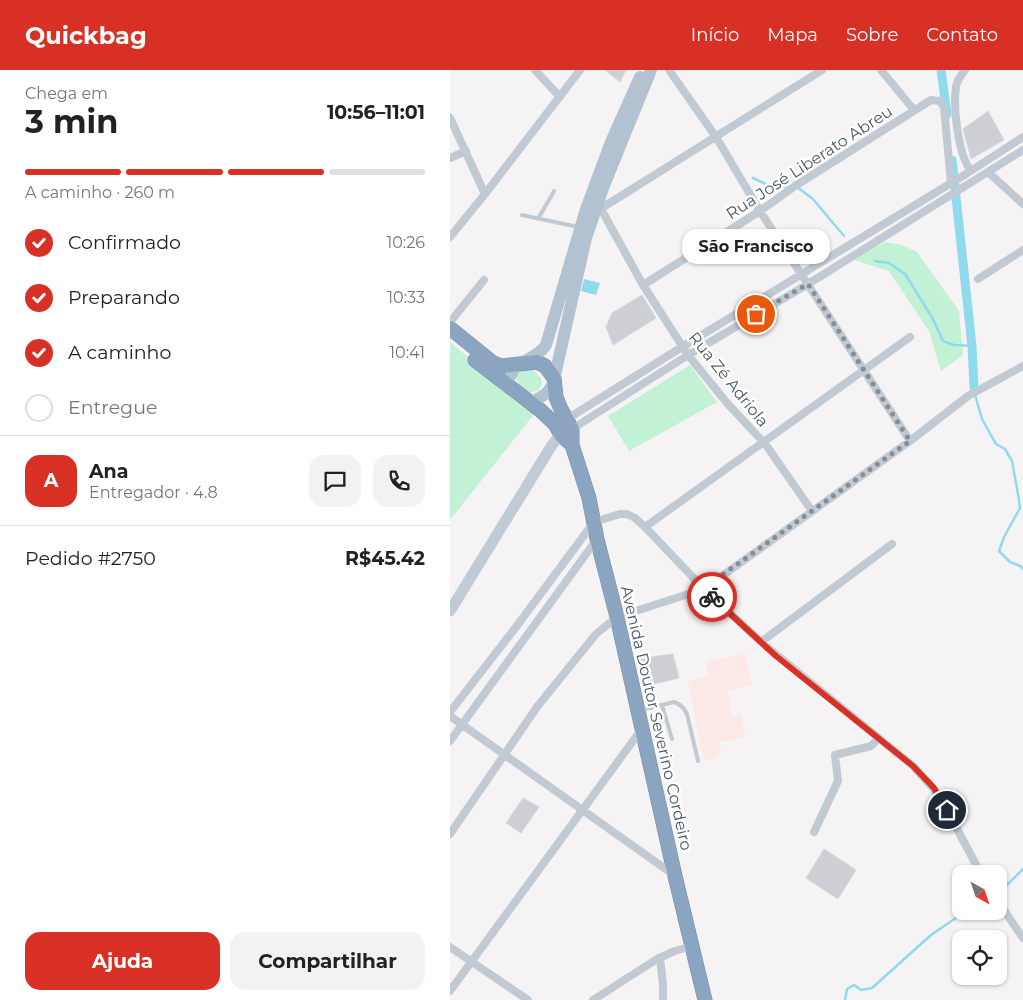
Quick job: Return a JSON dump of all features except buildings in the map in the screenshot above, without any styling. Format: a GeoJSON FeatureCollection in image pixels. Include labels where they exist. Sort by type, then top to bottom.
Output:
{"type":"FeatureCollection","features":[{"type":"Feature","properties":{"kind":"highway"},"geometry":{"type":"LineString","coordinates":[[450,328],[492,362],[501,366],[533,361],[541,363],[554,378]]}},
{"type":"Feature","properties":{"kind":"highway"},"geometry":{"type":"LineString","coordinates":[[450,340],[506,386],[530,402]]}},
{"type":"Feature","properties":{"kind":"highway","name":"Avenida Doutor Severino Cordeiro"},"geometry":{"type":"LineString","coordinates":[[554,378],[556,396],[589,498],[597,540],[639,710],[675,876],[705,1000]]}},
{"type":"Feature","properties":{"kind":"highway","name":"Avenida Doutor Severino Cordeiro"},"geometry":{"type":"LineString","coordinates":[[530,402],[555,424],[567,428]]}},
{"type":"Feature","properties":{"kind":"main road"},"geometry":{"type":"LineString","coordinates":[[506,386],[513,370],[539,353],[546,345],[580,227],[610,142],[643,70]]}},
{"type":"Feature","properties":{"kind":"main road"},"geometry":{"type":"LineString","coordinates":[[530,402],[551,389],[586,238],[598,210],[603,188],[651,70]]}},
{"type":"Feature","properties":{"kind":"street"},"geometry":{"type":"LineString","coordinates":[[535,70],[560,97]]}},
{"type":"Feature","properties":{"kind":"street"},"geometry":{"type":"LineString","coordinates":[[450,237],[580,70]]}},
{"type":"Feature","properties":{"kind":"street"},"geometry":{"type":"LineString","coordinates":[[669,70],[716,137],[760,211],[910,441]]}},
{"type":"Feature","properties":{"kind":"street"},"geometry":{"type":"LineString","coordinates":[[598,210],[822,70]]}},
{"type":"Feature","properties":{"kind":"street"},"geometry":{"type":"LineString","coordinates":[[881,70],[914,110]]}},
{"type":"Feature","properties":{"kind":"street"},"geometry":{"type":"LineString","coordinates":[[965,70],[956,85],[955,102],[962,151],[968,173]]}},
{"type":"Feature","properties":{"kind":"street","name":"Rua José Liberato Abreu"},"geometry":{"type":"LineString","coordinates":[[644,284],[914,110],[936,100],[940,101],[944,107],[952,182]]}},
{"type":"Feature","properties":{"kind":"street"},"geometry":{"type":"LineString","coordinates":[[450,118],[485,194]]}},
{"type":"Feature","properties":{"kind":"street"},"geometry":{"type":"LineString","coordinates":[[450,611],[552,445],[567,428],[682,347],[968,173],[1023,137]]}},
{"type":"Feature","properties":{"kind":"street"},"geometry":{"type":"LineString","coordinates":[[567,428],[808,284],[1023,150]]}},
{"type":"Feature","properties":{"kind":"street"},"geometry":{"type":"LineString","coordinates":[[450,158],[466,151]]}},
{"type":"Feature","properties":{"kind":"street"},"geometry":{"type":"LineString","coordinates":[[988,172],[1023,204]]}},
{"type":"Feature","properties":{"kind":"street","name":"Rua Zé Adriola"},"geometry":{"type":"LineString","coordinates":[[598,210],[682,347],[727,403],[763,442],[812,511]]}},
{"type":"Feature","properties":{"kind":"street"},"geometry":{"type":"LineString","coordinates":[[978,279],[1023,250]]}},
{"type":"Feature","properties":{"kind":"street"},"geometry":{"type":"LineString","coordinates":[[450,322],[484,280]]}},
{"type":"Feature","properties":{"kind":"street"},"geometry":{"type":"LineString","coordinates":[[645,527],[910,337]]}},
{"type":"Feature","properties":{"kind":"street"},"geometry":{"type":"LineString","coordinates":[[450,834],[506,755],[537,707],[572,661],[596,634],[617,617],[704,588],[910,441],[968,396],[1023,366]]}},
{"type":"Feature","properties":{"kind":"street"},"geometry":{"type":"LineString","coordinates":[[675,876],[450,714],[594,522],[620,514],[627,514],[635,518],[761,642],[913,766],[934,788],[976,865]]}},
{"type":"Feature","properties":{"kind":"street"},"geometry":{"type":"LineString","coordinates":[[450,741],[597,540]]}},
{"type":"Feature","properties":{"kind":"street"},"geometry":{"type":"LineString","coordinates":[[761,642],[892,544]]}},
{"type":"Feature","properties":{"kind":"street"},"geometry":{"type":"LineString","coordinates":[[450,991],[642,728]]}},
{"type":"Feature","properties":{"kind":"street"},"geometry":{"type":"LineString","coordinates":[[814,832],[838,781],[836,755],[871,746],[879,738]]}},
{"type":"Feature","properties":{"kind":"street"},"geometry":{"type":"LineString","coordinates":[[1008,916],[1023,938]]}},
{"type":"Feature","properties":{"kind":"street"},"geometry":{"type":"LineString","coordinates":[[593,1000],[660,958],[693,946]]}},
{"type":"Feature","properties":{"kind":"street"},"geometry":{"type":"LineString","coordinates":[[450,947],[528,1000]]}},
{"type":"Feature","properties":{"kind":"street"},"geometry":{"type":"LineString","coordinates":[[660,958],[664,985],[663,1000]]}},
{"type":"Feature","properties":{"kind":"lane"},"geometry":{"type":"LineString","coordinates":[[538,219],[554,191]]}},
{"type":"Feature","properties":{"kind":"lane"},"geometry":{"type":"LineString","coordinates":[[522,214],[580,227]]}},
{"type":"Feature","properties":{"kind":"lane"},"geometry":{"type":"LineString","coordinates":[[639,710],[674,702],[684,708],[698,761]]}},
{"type":"Feature","properties":{"kind":"lane"},"geometry":{"type":"LineString","coordinates":[[662,705],[672,739]]}},
{"type":"Feature","properties":{"kind":"shaded area"},"geometry":{"type":"Polygon","coordinates":[[[745,654],[752,685],[727,691],[732,716],[741,715],[745,737],[720,742],[721,751],[717,757],[704,760],[688,681],[708,676],[706,662],[745,654]]]}},
{"type":"Feature","properties":{"kind":"green space"},"geometry":{"type":"Polygon","coordinates":[[[886,242],[902,245],[917,252],[959,311],[963,355],[941,371],[929,331],[889,271],[848,258],[886,242]]]}},
{"type":"Feature","properties":{"kind":"green space"},"geometry":{"type":"Polygon","coordinates":[[[450,342],[535,413],[450,520],[450,342]]]}},
{"type":"Feature","properties":{"kind":"green space"},"geometry":{"type":"Polygon","coordinates":[[[690,365],[717,402],[629,451],[608,416],[690,365]]]}},
{"type":"Feature","properties":{"kind":"green space"},"geometry":{"type":"Polygon","coordinates":[[[528,368],[538,374],[542,380],[538,390],[532,392],[526,391],[520,386],[515,376],[516,372],[528,368]]]}},
{"type":"Feature","properties":{"kind":"water"},"geometry":{"type":"Polygon","coordinates":[[[584,279],[600,283],[596,295],[581,291],[584,279]]]}},
{"type":"Feature","properties":{"kind":"waterway"},"geometry":{"type":"LineString","coordinates":[[941,70],[947,114]]}},
{"type":"Feature","properties":{"kind":"waterway"},"geometry":{"type":"LineString","coordinates":[[952,160],[972,346],[974,388]]}},
{"type":"Feature","properties":{"kind":"waterway"},"geometry":{"type":"LineString","coordinates":[[753,178],[774,188],[789,186]]}},
{"type":"Feature","properties":{"kind":"waterway"},"geometry":{"type":"LineString","coordinates":[[797,187],[813,199],[844,236]]}},
{"type":"Feature","properties":{"kind":"waterway"},"geometry":{"type":"LineString","coordinates":[[875,261],[889,263],[905,274],[933,319],[943,341],[954,345],[972,346]]}},
{"type":"Feature","properties":{"kind":"waterway"},"geometry":{"type":"LineString","coordinates":[[975,395],[982,419],[996,444],[1005,449],[1012,461],[1018,494],[1020,508],[1004,537],[999,551],[1010,562],[1023,569]]}},
{"type":"Feature","properties":{"kind":"waterway"},"geometry":{"type":"LineString","coordinates":[[1008,884],[1023,869]]}},
{"type":"Feature","properties":{"kind":"waterway"},"geometry":{"type":"LineString","coordinates":[[845,1000],[847,989],[854,985],[861,990],[872,988],[931,935],[953,920]]}},
{"type":"Feature","properties":{"kind":"way so far"},"geometry":{"type":"LineString","coordinates":[[712,597],[704,588],[910,441],[808,284],[756,314]]}},
{"type":"Feature","properties":{"kind":"place","name":"São Francisco"},"geometry":{"type":"Point","coordinates":[756,314]}},
{"type":"Feature","properties":{"kind":"route"},"geometry":{"type":"LineString","coordinates":[[712,597],[776,656],[913,766],[934,788],[947,810]]}}]}
